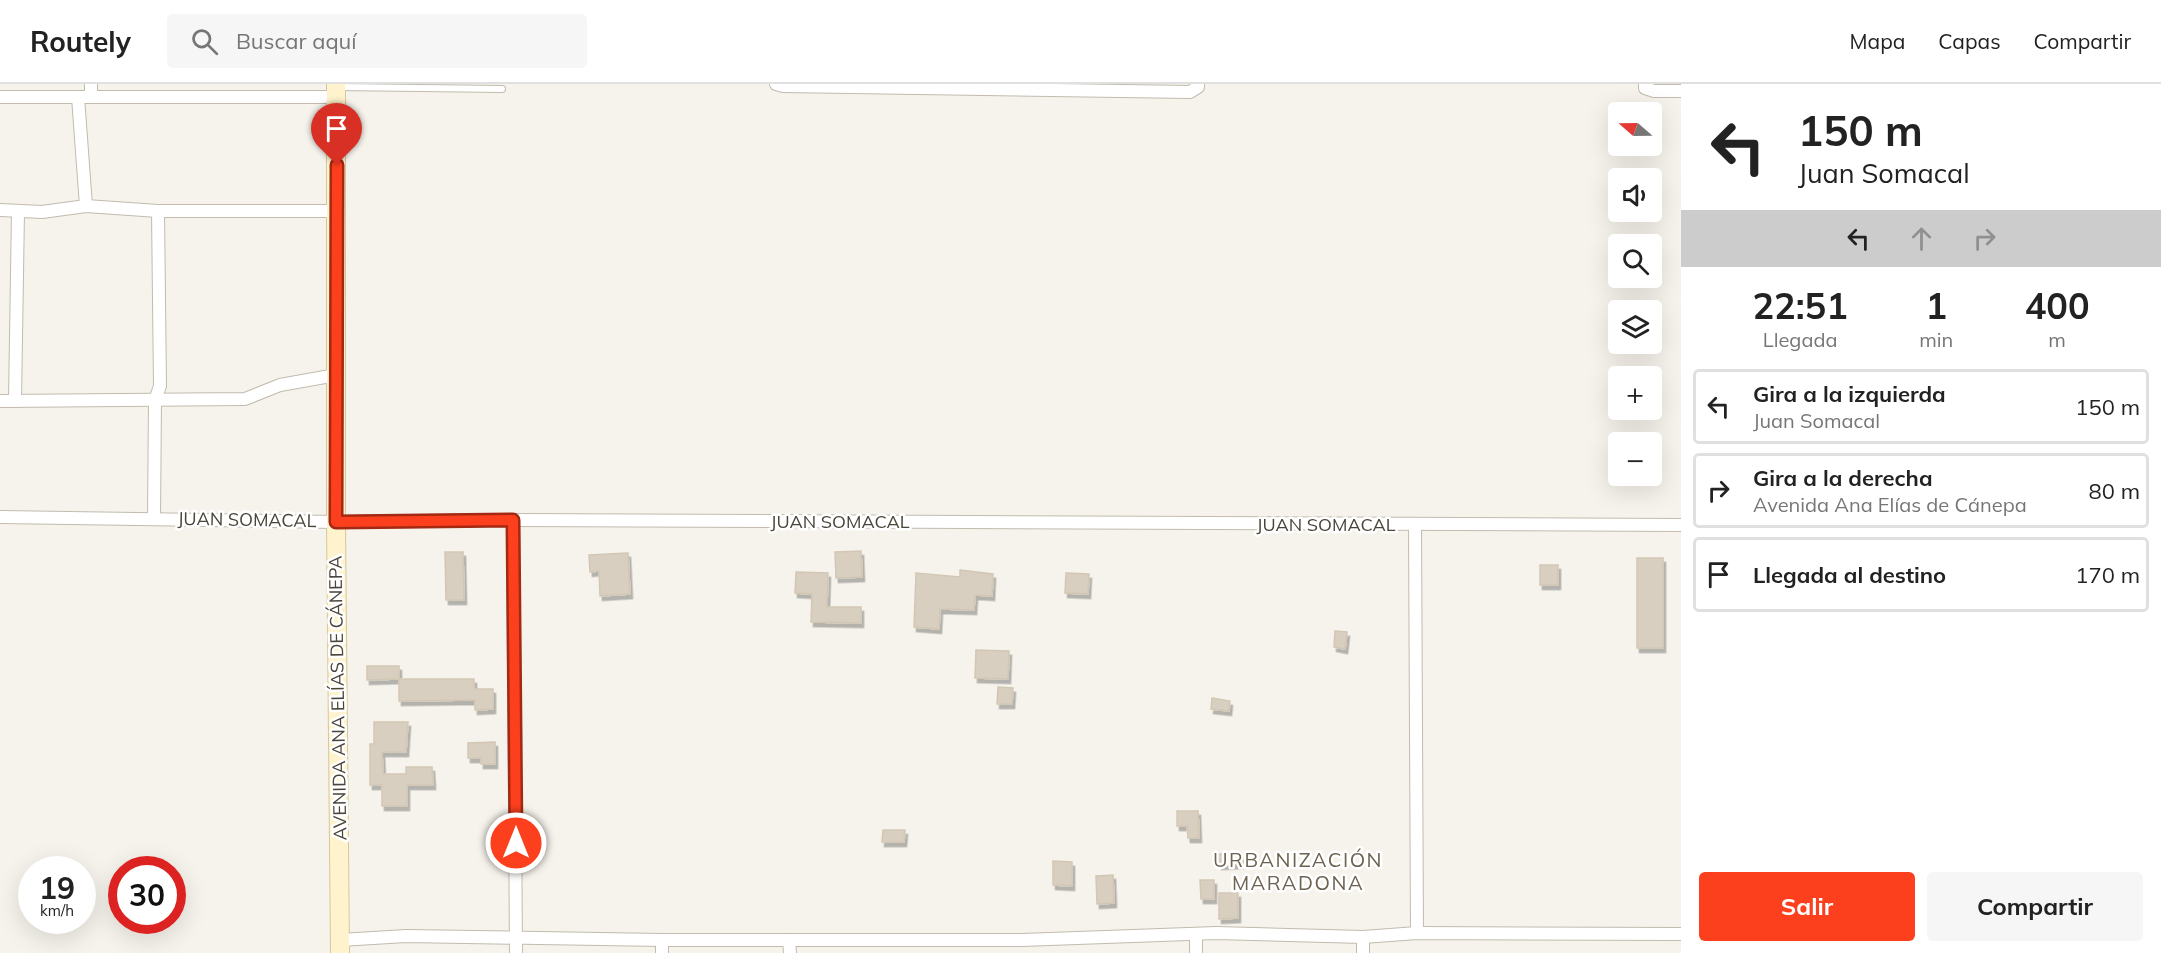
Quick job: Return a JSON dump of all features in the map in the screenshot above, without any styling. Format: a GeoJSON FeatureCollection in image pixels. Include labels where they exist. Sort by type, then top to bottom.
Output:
{"type":"FeatureCollection","features":[{"type":"Feature","properties":{"kind":"main road","name":"AVENIDA ANA ELÍAS DE CÁNEPA"},"geometry":{"type":"LineString","coordinates":[[336,89],[336,522],[340,947]]}},
{"type":"Feature","properties":{"kind":"street"},"geometry":{"type":"LineString","coordinates":[[776,84],[783,86],[1053,87],[1190,92],[1198,87],[1198,84]]}},
{"type":"Feature","properties":{"kind":"street"},"geometry":{"type":"LineString","coordinates":[[1645,84],[1645,88],[1654,91],[1681,91]]}},
{"type":"Feature","properties":{"kind":"street"},"geometry":{"type":"LineString","coordinates":[[0,97],[78,97],[91,90],[336,89]]}},
{"type":"Feature","properties":{"kind":"street"},"geometry":{"type":"LineString","coordinates":[[78,97],[86,206]]}},
{"type":"Feature","properties":{"kind":"street"},"geometry":{"type":"LineString","coordinates":[[0,210],[42,212],[86,206],[158,211],[337,211]]}},
{"type":"Feature","properties":{"kind":"street"},"geometry":{"type":"LineString","coordinates":[[15,401],[18,211]]}},
{"type":"Feature","properties":{"kind":"street"},"geometry":{"type":"LineString","coordinates":[[154,518],[155,400],[159,386],[158,211]]}},
{"type":"Feature","properties":{"kind":"street"},"geometry":{"type":"LineString","coordinates":[[0,401],[245,399],[289,382],[336,375]]}},
{"type":"Feature","properties":{"kind":"street","name":"JUAN SOMACAL"},"geometry":{"type":"LineString","coordinates":[[0,518],[154,518],[336,522],[513,520],[1681,525]]}},
{"type":"Feature","properties":{"kind":"street"},"geometry":{"type":"LineString","coordinates":[[513,520],[516,953]]}},
{"type":"Feature","properties":{"kind":"street"},"geometry":{"type":"LineString","coordinates":[[1416,525],[1417,933]]}},
{"type":"Feature","properties":{"kind":"street"},"geometry":{"type":"LineString","coordinates":[[340,947],[406,936],[517,936],[662,947],[790,947],[917,940],[1022,940],[1289,933],[1363,937],[1417,933],[1681,934]]}},
{"type":"Feature","properties":{"kind":"street"},"geometry":{"type":"LineString","coordinates":[[1196,935],[1196,953]]}},
{"type":"Feature","properties":{"kind":"street"},"geometry":{"type":"LineString","coordinates":[[1363,937],[1363,953]]}},
{"type":"Feature","properties":{"kind":"street"},"geometry":{"type":"LineString","coordinates":[[917,940],[917,953]]}},
{"type":"Feature","properties":{"kind":"street"},"geometry":{"type":"LineString","coordinates":[[1022,940],[1022,953]]}},
{"type":"Feature","properties":{"kind":"lane"},"geometry":{"type":"LineString","coordinates":[[336,89],[502,89]]}},
{"type":"Feature","properties":{"kind":"building"},"geometry":{"type":"Polygon","coordinates":[[[861,551],[862,577],[836,578],[835,552],[861,551]]]}},
{"type":"Feature","properties":{"kind":"building"},"geometry":{"type":"Polygon","coordinates":[[[445,552],[463,552],[464,600],[446,600],[445,552]]]}},
{"type":"Feature","properties":{"kind":"building"},"geometry":{"type":"Polygon","coordinates":[[[628,553],[630,594],[600,596],[599,571],[590,572],[589,555],[628,553]]]}},
{"type":"Feature","properties":{"kind":"building"},"geometry":{"type":"Polygon","coordinates":[[[1637,558],[1663,558],[1663,648],[1637,648],[1637,558]]]}},
{"type":"Feature","properties":{"kind":"building"},"geometry":{"type":"Polygon","coordinates":[[[1540,565],[1558,565],[1558,585],[1540,585],[1540,565]]]}},
{"type":"Feature","properties":{"kind":"building"},"geometry":{"type":"Polygon","coordinates":[[[960,570],[993,574],[992,596],[975,595],[974,610],[940,609],[939,629],[914,627],[916,573],[960,577],[960,570]]]}},
{"type":"Feature","properties":{"kind":"building"},"geometry":{"type":"Polygon","coordinates":[[[796,572],[828,573],[827,607],[861,607],[861,623],[811,622],[812,594],[795,593],[796,572]]]}},
{"type":"Feature","properties":{"kind":"building"},"geometry":{"type":"Polygon","coordinates":[[[1066,573],[1089,574],[1088,594],[1065,593],[1066,573]]]}},
{"type":"Feature","properties":{"kind":"building"},"geometry":{"type":"Polygon","coordinates":[[[1335,631],[1347,632],[1345,649],[1334,647],[1335,631]]]}},
{"type":"Feature","properties":{"kind":"building"},"geometry":{"type":"Polygon","coordinates":[[[976,650],[1009,651],[1008,679],[975,678],[976,650]]]}},
{"type":"Feature","properties":{"kind":"building"},"geometry":{"type":"Polygon","coordinates":[[[367,666],[399,666],[399,679],[367,680],[367,666]]]}},
{"type":"Feature","properties":{"kind":"building"},"geometry":{"type":"Polygon","coordinates":[[[399,679],[474,679],[474,689],[493,689],[493,709],[475,710],[475,700],[399,701],[399,679]]]}},
{"type":"Feature","properties":{"kind":"building"},"geometry":{"type":"Polygon","coordinates":[[[998,687],[1013,688],[1012,704],[997,704],[998,687]]]}},
{"type":"Feature","properties":{"kind":"building"},"geometry":{"type":"Polygon","coordinates":[[[1212,698],[1230,701],[1229,711],[1211,709],[1212,698]]]}},
{"type":"Feature","properties":{"kind":"building"},"geometry":{"type":"Polygon","coordinates":[[[374,722],[408,722],[406,752],[382,752],[383,774],[406,774],[406,767],[432,767],[433,785],[407,785],[407,806],[382,806],[382,785],[370,785],[370,744],[374,744],[374,722]]]}},
{"type":"Feature","properties":{"kind":"building"},"geometry":{"type":"Polygon","coordinates":[[[495,742],[495,764],[481,764],[481,758],[468,758],[468,743],[495,742]]]}},
{"type":"Feature","properties":{"kind":"building"},"geometry":{"type":"Polygon","coordinates":[[[1177,811],[1198,811],[1199,838],[1188,838],[1187,826],[1177,826],[1177,811]]]}},
{"type":"Feature","properties":{"kind":"building"},"geometry":{"type":"Polygon","coordinates":[[[883,830],[905,830],[904,842],[882,842],[883,830]]]}},
{"type":"Feature","properties":{"kind":"building"},"geometry":{"type":"Polygon","coordinates":[[[1241,853],[1241,864],[1219,865],[1218,854],[1241,853]]]}},
{"type":"Feature","properties":{"kind":"building"},"geometry":{"type":"Polygon","coordinates":[[[1053,861],[1072,862],[1072,886],[1053,885],[1053,861]]]}},
{"type":"Feature","properties":{"kind":"building"},"geometry":{"type":"Polygon","coordinates":[[[1113,875],[1114,903],[1097,904],[1096,876],[1113,875]]]}},
{"type":"Feature","properties":{"kind":"building"},"geometry":{"type":"Polygon","coordinates":[[[1200,880],[1214,880],[1214,899],[1201,899],[1200,880]]]}},
{"type":"Feature","properties":{"kind":"building"},"geometry":{"type":"Polygon","coordinates":[[[1219,893],[1238,893],[1238,918],[1219,919],[1219,893]]]}},
{"type":"Feature","properties":{"kind":"district","name":"URBANIZACIÓN MARADONA"},"geometry":{"type":"Point","coordinates":[1298,872]}},
{"type":"Feature","properties":{"kind":"route"},"geometry":{"type":"LineString","coordinates":[[337,165],[336,522],[513,520],[516,843]]}}]}
